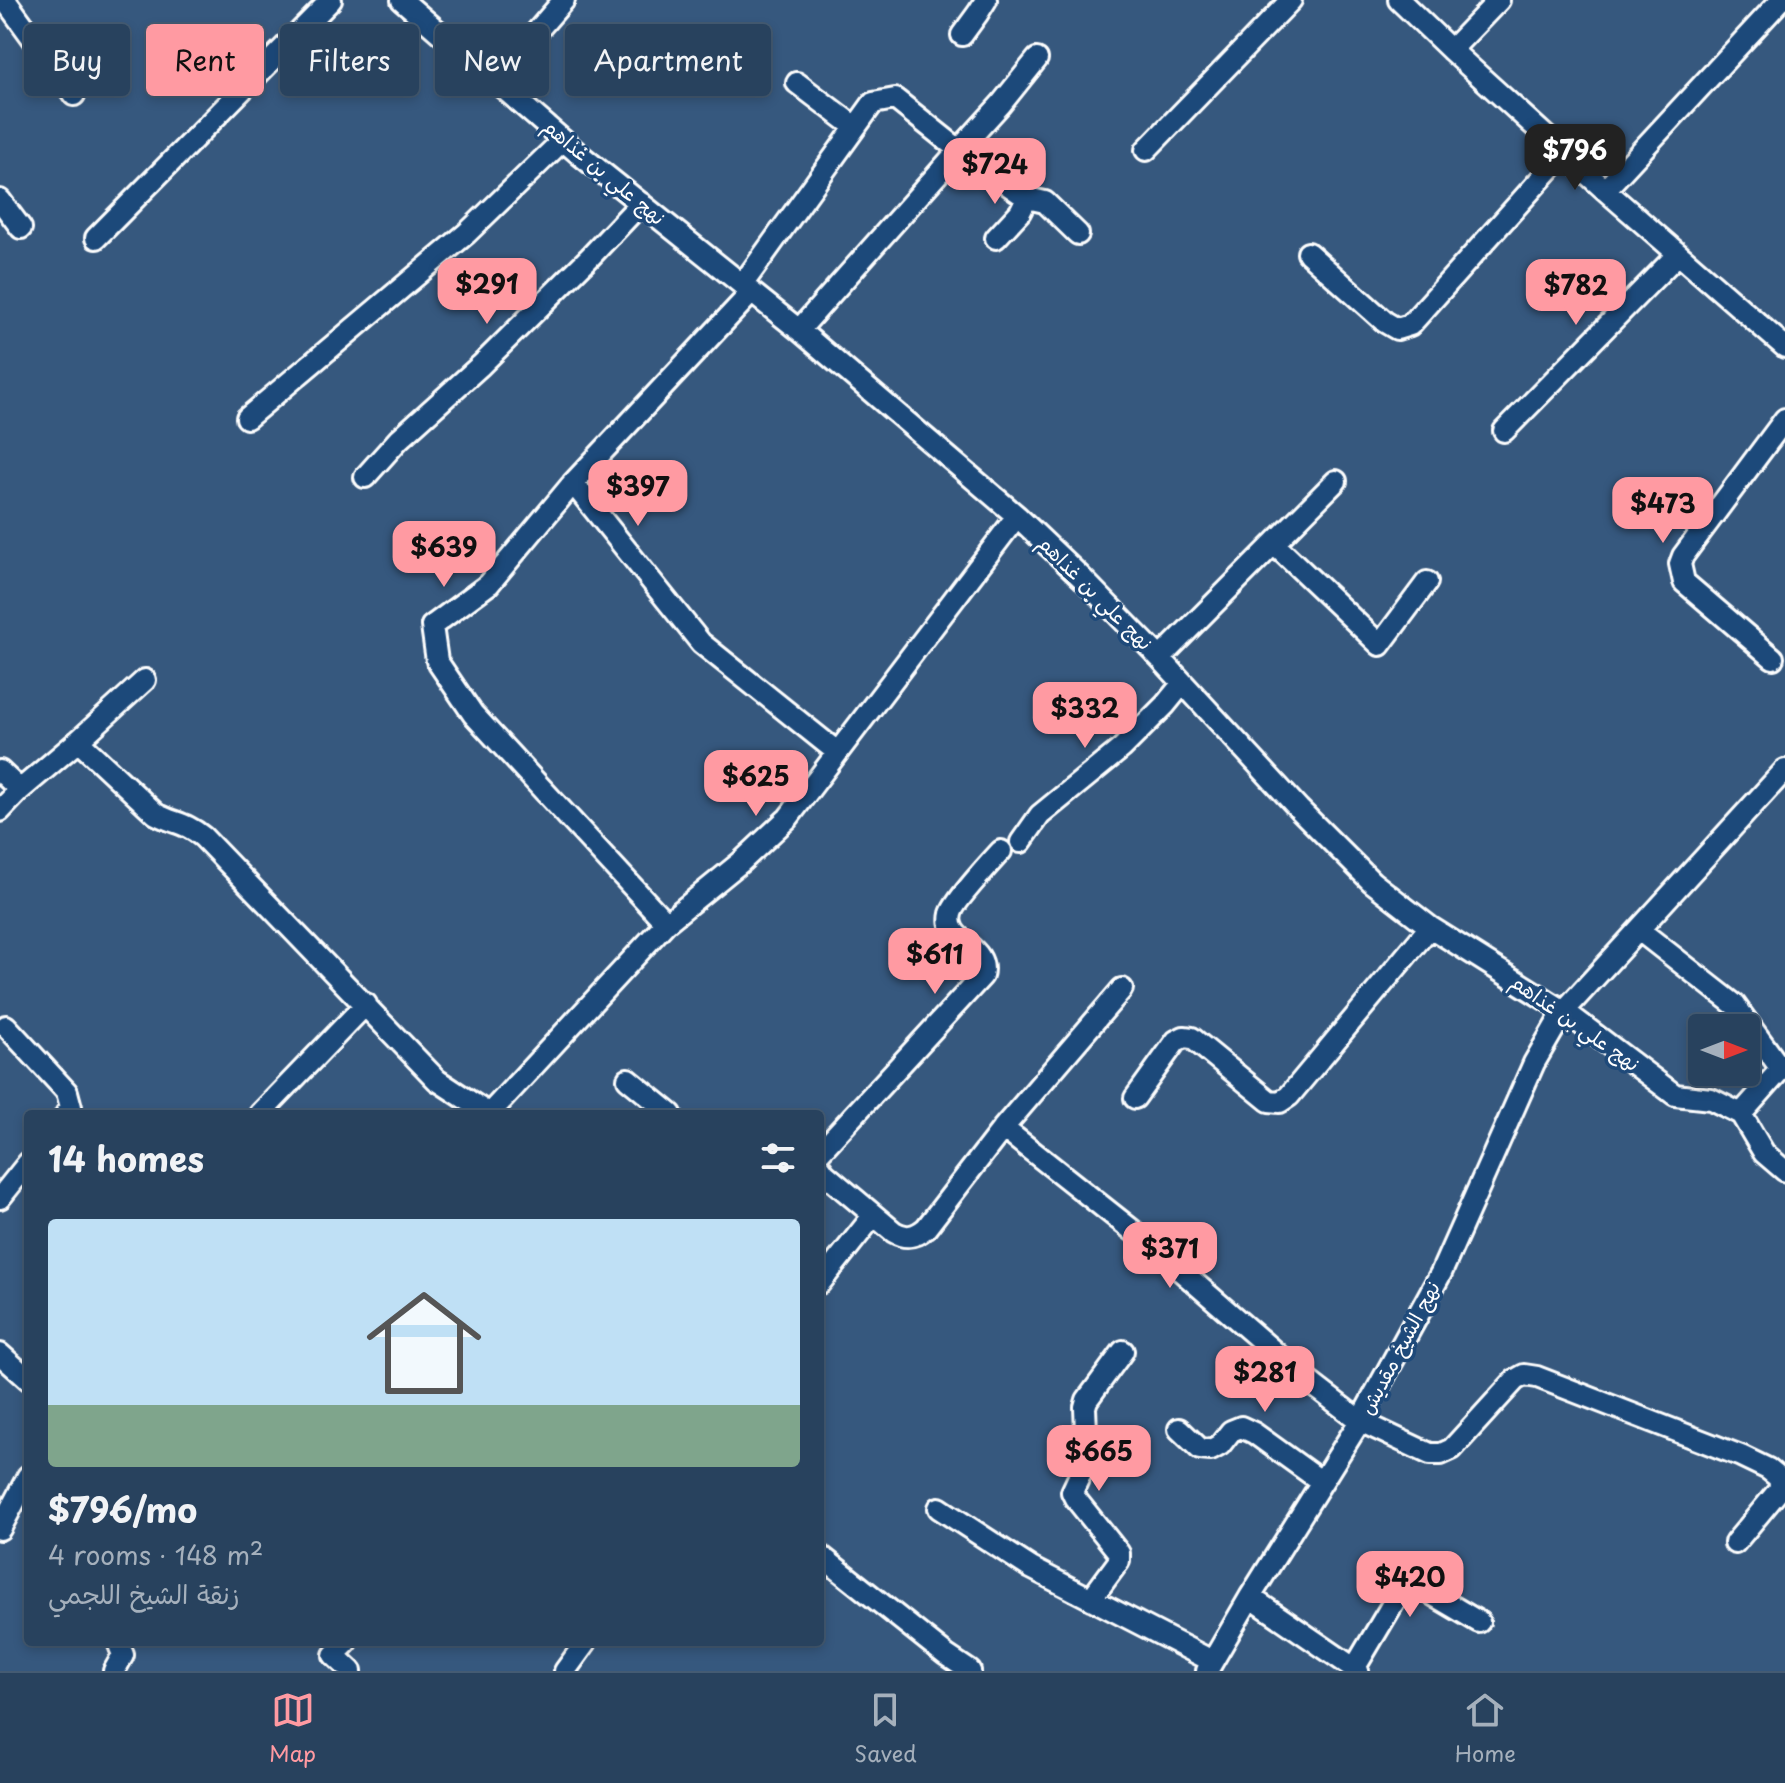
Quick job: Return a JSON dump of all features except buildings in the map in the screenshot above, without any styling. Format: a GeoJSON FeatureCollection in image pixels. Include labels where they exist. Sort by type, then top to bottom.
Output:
{"type":"FeatureCollection","features":[{"type":"Feature","properties":{"kind":"street"},"geometry":{"type":"LineString","coordinates":[[5,0],[24,26]]}},
{"type":"Feature","properties":{"kind":"street"},"geometry":{"type":"LineString","coordinates":[[96,238],[331,0]]}},
{"type":"Feature","properties":{"kind":"street","name":"نهج علي بن غذاهم"},"geometry":{"type":"LineString","coordinates":[[402,0],[435,28]]}},
{"type":"Feature","properties":{"kind":"street"},"geometry":{"type":"LineString","coordinates":[[543,24],[564,0]]}},
{"type":"Feature","properties":{"kind":"street"},"geometry":{"type":"LineString","coordinates":[[962,35],[986,0]]}},
{"type":"Feature","properties":{"kind":"street"},"geometry":{"type":"LineString","coordinates":[[1146,150],[1291,0]]}},
{"type":"Feature","properties":{"kind":"street"},"geometry":{"type":"LineString","coordinates":[[1399,0],[1605,190],[1785,347]]}},
{"type":"Feature","properties":{"kind":"street"},"geometry":{"type":"LineString","coordinates":[[1451,50],[1499,0]]}},
{"type":"Feature","properties":{"kind":"street"},"geometry":{"type":"LineString","coordinates":[[1605,190],[1783,1]]}},
{"type":"Feature","properties":{"kind":"street"},"geometry":{"type":"LineString","coordinates":[[799,330],[1001,104],[1037,59]]}},
{"type":"Feature","properties":{"kind":"street"},"geometry":{"type":"LineString","coordinates":[[797,83],[855,127]]}},
{"type":"Feature","properties":{"kind":"street","name":"نهج علي بن غذاهم"},"geometry":{"type":"LineString","coordinates":[[513,96],[563,140],[799,330],[1017,516],[1160,658],[1299,809],[1372,882],[1430,927],[1564,1011],[1675,1095],[1711,1099],[1741,1114]]}},
{"type":"Feature","properties":{"kind":"street"},"geometry":{"type":"LineString","coordinates":[[666,923],[473,714],[437,661],[432,626],[489,584],[573,483],[747,289],[873,103],[895,99],[1027,198],[1045,202],[1078,234]]}},
{"type":"Feature","properties":{"kind":"street"},"geometry":{"type":"LineString","coordinates":[[247,418],[467,233],[563,140]]}},
{"type":"Feature","properties":{"kind":"street"},"geometry":{"type":"LineString","coordinates":[[1308,253],[1385,322],[1397,329],[1410,325],[1565,152]]}},
{"type":"Feature","properties":{"kind":"street"},"geometry":{"type":"LineString","coordinates":[[996,238],[1020,212],[1027,198]]}},
{"type":"Feature","properties":{"kind":"street"},"geometry":{"type":"LineString","coordinates":[[0,200],[21,228]]}},
{"type":"Feature","properties":{"kind":"street"},"geometry":{"type":"LineString","coordinates":[[365,477],[399,439],[481,365],[641,203]]}},
{"type":"Feature","properties":{"kind":"street"},"geometry":{"type":"LineString","coordinates":[[1504,431],[1678,254]]}},
{"type":"Feature","properties":{"kind":"street"},"geometry":{"type":"LineString","coordinates":[[1773,658],[1684,582],[1680,564],[1785,419]]}},
{"type":"Feature","properties":{"kind":"street"},"geometry":{"type":"LineString","coordinates":[[1160,658],[1336,481]]}},
{"type":"Feature","properties":{"kind":"street"},"geometry":{"type":"LineString","coordinates":[[573,483],[701,643],[837,752]]}},
{"type":"Feature","properties":{"kind":"street"},"geometry":{"type":"LineString","coordinates":[[493,1110],[666,923],[741,862],[788,818],[1017,516]]}},
{"type":"Feature","properties":{"kind":"street"},"geometry":{"type":"LineString","coordinates":[[1274,544],[1380,645],[1427,582]]}},
{"type":"Feature","properties":{"kind":"street"},"geometry":{"type":"LineString","coordinates":[[0,811],[145,680]]}},
{"type":"Feature","properties":{"kind":"street"},"geometry":{"type":"LineString","coordinates":[[1021,842],[1040,815],[1122,748],[1183,683]]}},
{"type":"Feature","properties":{"kind":"street"},"geometry":{"type":"LineString","coordinates":[[78,741],[156,814],[191,827],[203,837],[437,1080],[483,1110]]}},
{"type":"Feature","properties":{"kind":"street","name":"نهج الشيخ مقديش"},"geometry":{"type":"LineString","coordinates":[[1210,1666],[1360,1421],[1441,1273],[1534,1063],[1564,1011],[1785,770]]}},
{"type":"Feature","properties":{"kind":"street"},"geometry":{"type":"LineString","coordinates":[[0,771],[20,790]]}},
{"type":"Feature","properties":{"kind":"street"},"geometry":{"type":"LineString","coordinates":[[824,1148],[982,976],[984,969],[980,955],[954,931],[950,917],[956,904],[1001,851]]}},
{"type":"Feature","properties":{"kind":"street"},"geometry":{"type":"LineString","coordinates":[[1135,1098],[1176,1041],[1184,1037],[1192,1038],[1269,1101],[1280,1102],[1289,1096],[1430,927]]}},
{"type":"Feature","properties":{"kind":"street"},"geometry":{"type":"LineString","coordinates":[[1639,930],[1735,1005],[1781,1069],[1741,1114],[1764,1153],[1785,1171]]}},
{"type":"Feature","properties":{"kind":"street"},"geometry":{"type":"LineString","coordinates":[[824,1173],[873,1216],[902,1236],[919,1234],[1003,1128],[1122,989]]}},
{"type":"Feature","properties":{"kind":"street"},"geometry":{"type":"LineString","coordinates":[[264,1110],[366,1004]]}},
{"type":"Feature","properties":{"kind":"street"},"geometry":{"type":"LineString","coordinates":[[6,1026],[67,1092],[71,1107],[69,1110]]}},
{"type":"Feature","properties":{"kind":"street"},"geometry":{"type":"LineString","coordinates":[[628,1079],[666,1110]]}},
{"type":"Feature","properties":{"kind":"street"},"geometry":{"type":"LineString","coordinates":[[1003,1128],[1151,1245],[1308,1381],[1360,1421],[1430,1454],[1441,1454],[1452,1449],[1515,1380],[1524,1375],[1537,1377],[1741,1456],[1777,1475],[1779,1490],[1735,1543]]}},
{"type":"Feature","properties":{"kind":"street"},"geometry":{"type":"LineString","coordinates":[[0,1198],[24,1168]]}},
{"type":"Feature","properties":{"kind":"street"},"geometry":{"type":"LineString","coordinates":[[824,1278],[873,1216]]}},
{"type":"Feature","properties":{"kind":"street"},"geometry":{"type":"LineString","coordinates":[[1091,1599],[1120,1558],[1072,1492],[1087,1456],[1087,1400],[1123,1351]]}},
{"type":"Feature","properties":{"kind":"street"},"geometry":{"type":"LineString","coordinates":[[0,1354],[24,1375]]}},
{"type":"Feature","properties":{"kind":"street"},"geometry":{"type":"LineString","coordinates":[[1179,1429],[1200,1449],[1211,1450],[1220,1445],[1231,1431],[1241,1427],[1322,1482]]}},
{"type":"Feature","properties":{"kind":"street"},"geometry":{"type":"LineString","coordinates":[[0,1529],[24,1484]]}},
{"type":"Feature","properties":{"kind":"street"},"geometry":{"type":"LineString","coordinates":[[939,1508],[1031,1568],[1210,1666]]}},
{"type":"Feature","properties":{"kind":"street"},"geometry":{"type":"LineString","coordinates":[[824,1559],[941,1663],[970,1671]]}},
{"type":"Feature","properties":{"kind":"street"},"geometry":{"type":"LineString","coordinates":[[1250,1597],[1356,1670],[1401,1590],[1418,1586],[1479,1622]]}},
{"type":"Feature","properties":{"kind":"street"},"geometry":{"type":"LineString","coordinates":[[114,1671],[123,1655],[120,1646]]}},
{"type":"Feature","properties":{"kind":"street"},"geometry":{"type":"LineString","coordinates":[[343,1646],[334,1655],[351,1671]]}},
{"type":"Feature","properties":{"kind":"street"},"geometry":{"type":"LineString","coordinates":[[565,1671],[583,1646]]}}]}
